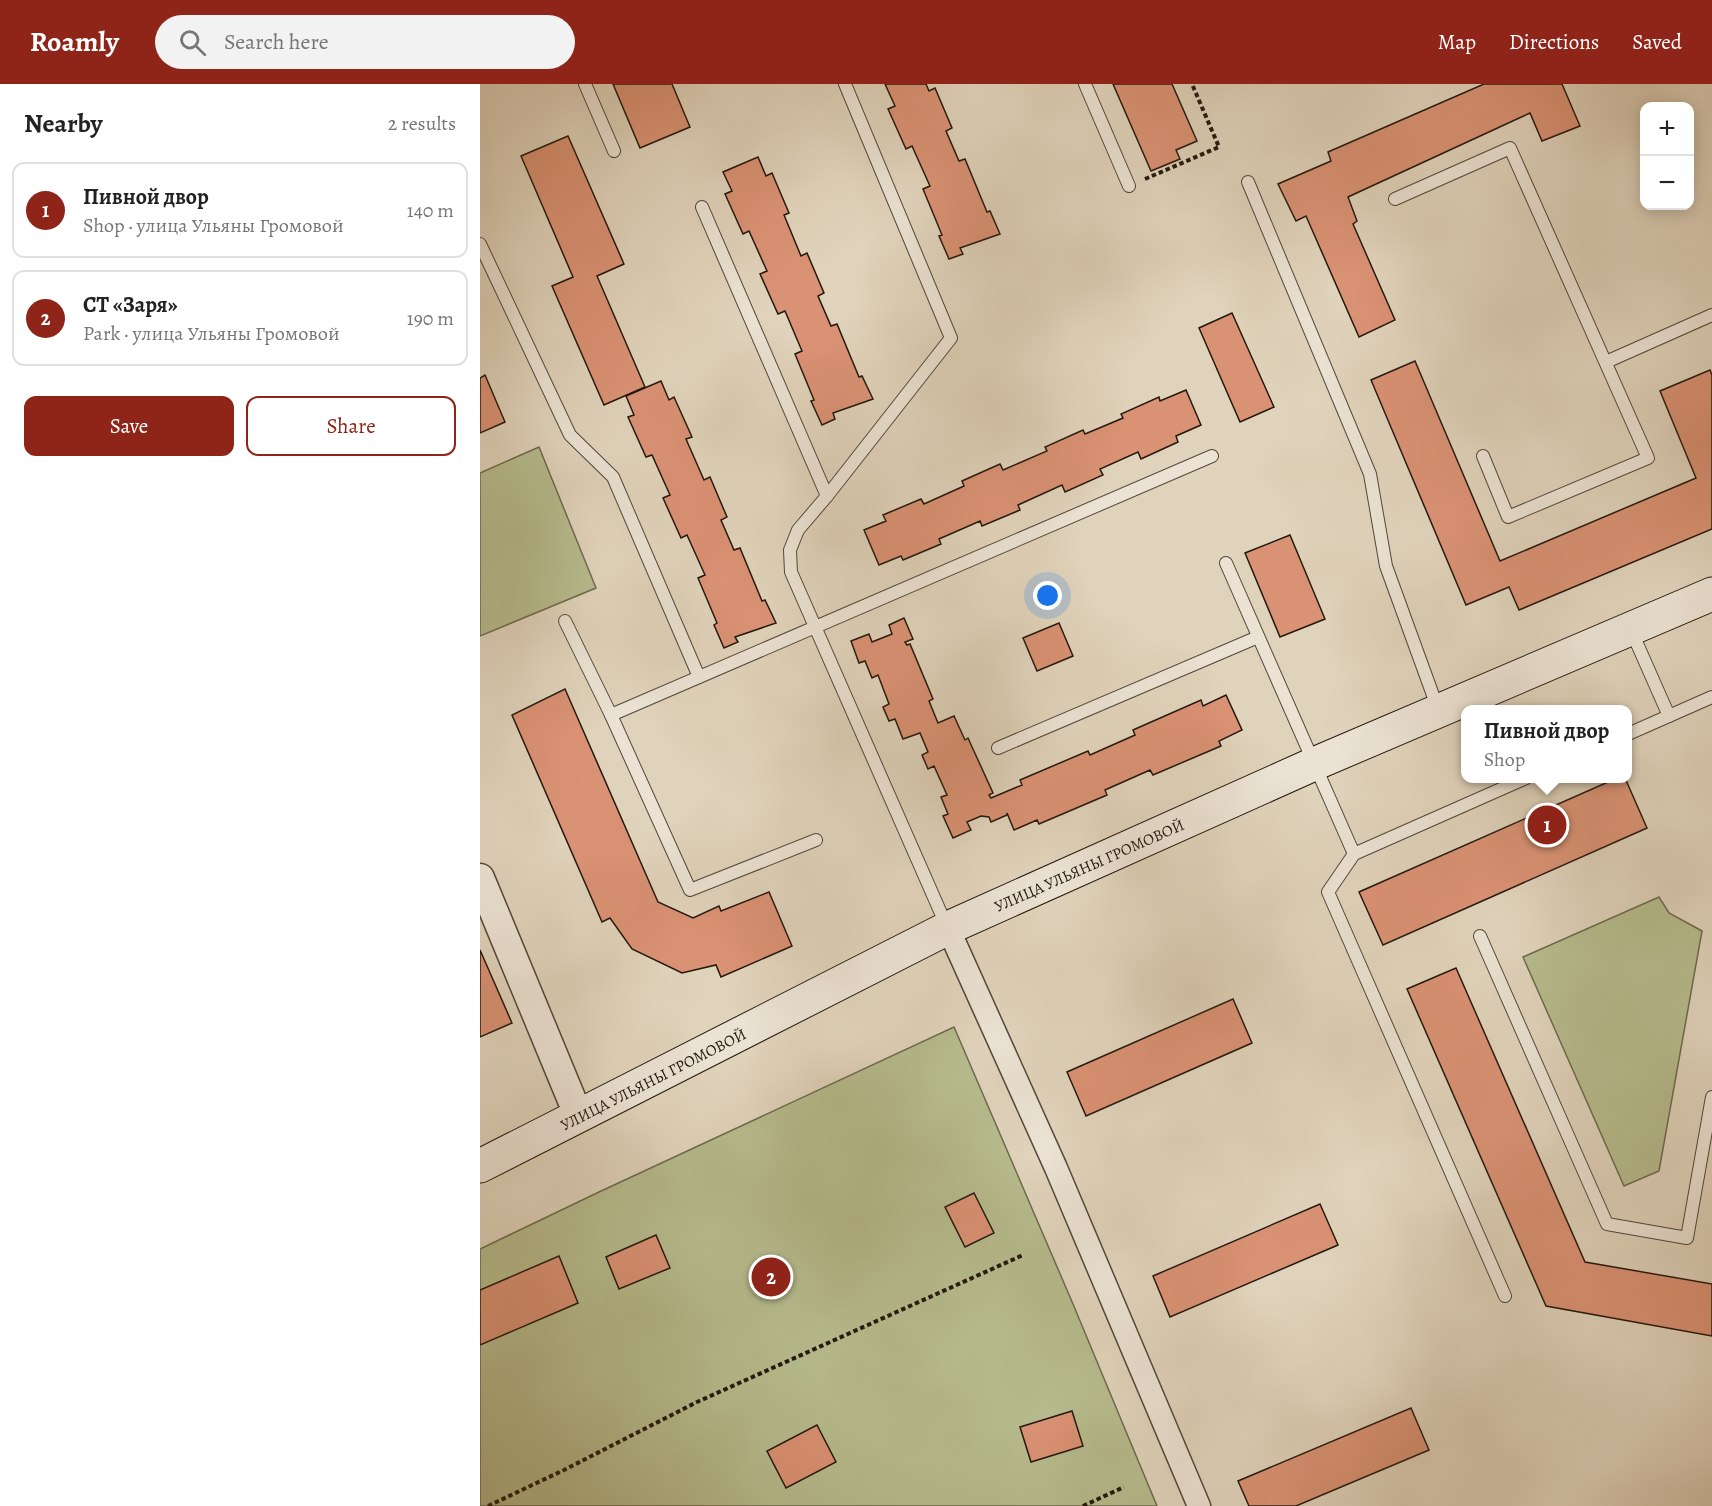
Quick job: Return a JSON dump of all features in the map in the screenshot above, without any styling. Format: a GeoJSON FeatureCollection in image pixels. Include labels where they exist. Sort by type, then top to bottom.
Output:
{"type":"FeatureCollection","features":[{"type":"Feature","properties":{"kind":"main road","name":"УЛИЦА УЛЬЯНЫ ГРОМОВОЙ"},"geometry":{"type":"LineString","coordinates":[[480,1166],[948,928],[1314,764],[1712,594]]}},
{"type":"Feature","properties":{"kind":"street"},"geometry":{"type":"LineString","coordinates":[[480,878],[579,1117]]}},
{"type":"Feature","properties":{"kind":"street"},"geometry":{"type":"LineString","coordinates":[[948,928],[1056,1168],[1199,1506]]}},
{"type":"Feature","properties":{"kind":"lane"},"geometry":{"type":"LineString","coordinates":[[585,84],[614,151]]}},
{"type":"Feature","properties":{"kind":"lane"},"geometry":{"type":"LineString","coordinates":[[845,84],[951,338],[798,530],[790,550],[790,572],[948,928]]}},
{"type":"Feature","properties":{"kind":"lane"},"geometry":{"type":"LineString","coordinates":[[1085,84],[1130,186]]}},
{"type":"Feature","properties":{"kind":"lane"},"geometry":{"type":"LineString","coordinates":[[1395,199],[1510,148],[1648,458],[1508,517],[1483,456]]}},
{"type":"Feature","properties":{"kind":"lane"},"geometry":{"type":"LineString","coordinates":[[1248,182],[1370,474],[1386,566],[1438,710]]}},
{"type":"Feature","properties":{"kind":"lane"},"geometry":{"type":"LineString","coordinates":[[702,207],[827,496]]}},
{"type":"Feature","properties":{"kind":"lane"},"geometry":{"type":"LineString","coordinates":[[480,244],[570,435],[613,477],[699,677]]}},
{"type":"Feature","properties":{"kind":"lane"},"geometry":{"type":"LineString","coordinates":[[1606,362],[1712,315]]}},
{"type":"Feature","properties":{"kind":"lane"},"geometry":{"type":"LineString","coordinates":[[611,715],[1212,456]]}},
{"type":"Feature","properties":{"kind":"lane"},"geometry":{"type":"LineString","coordinates":[[1226,563],[1354,854]]}},
{"type":"Feature","properties":{"kind":"lane"},"geometry":{"type":"LineString","coordinates":[[565,621],[611,715],[690,890],[816,840]]}},
{"type":"Feature","properties":{"kind":"lane"},"geometry":{"type":"LineString","coordinates":[[1630,629],[1669,716]]}},
{"type":"Feature","properties":{"kind":"lane"},"geometry":{"type":"LineString","coordinates":[[998,748],[1258,637]]}},
{"type":"Feature","properties":{"kind":"lane"},"geometry":{"type":"LineString","coordinates":[[1632,732],[1712,697]]}},
{"type":"Feature","properties":{"kind":"lane"},"geometry":{"type":"LineString","coordinates":[[1505,1296],[1328,892],[1354,854],[1515,783]]}},
{"type":"Feature","properties":{"kind":"lane"},"geometry":{"type":"LineString","coordinates":[[1480,936],[1607,1224],[1687,1238],[1712,1097]]}},
{"type":"Feature","properties":{"kind":"path"},"geometry":{"type":"LineString","coordinates":[[1130,186],[1219,147],[1192,84]]}},
{"type":"Feature","properties":{"kind":"path"},"geometry":{"type":"LineString","coordinates":[[488,1506],[697,1402],[1023,1255]]}},
{"type":"Feature","properties":{"kind":"path"},"geometry":{"type":"LineString","coordinates":[[1083,1506],[1124,1487]]}},
{"type":"Feature","properties":{"kind":"green space"},"geometry":{"type":"Polygon","coordinates":[[[539,447],[596,588],[480,636],[480,473],[539,447]]]}},
{"type":"Feature","properties":{"kind":"green space"},"geometry":{"type":"Polygon","coordinates":[[[1659,897],[1669,913],[1702,931],[1659,1171],[1624,1186],[1523,957],[1659,897]]]}},
{"type":"Feature","properties":{"kind":"green space"},"geometry":{"type":"Polygon","coordinates":[[[954,1027],[1157,1506],[480,1506],[480,1249],[954,1027]]]}},
{"type":"Feature","properties":{"kind":"building"},"geometry":{"type":"Polygon","coordinates":[[[613,84],[672,84],[690,127],[640,148],[613,84]]]}},
{"type":"Feature","properties":{"kind":"building"},"geometry":{"type":"Polygon","coordinates":[[[885,84],[926,84],[929,91],[935,88],[952,128],[946,131],[959,161],[965,159],[987,212],[990,211],[1000,234],[960,248],[963,254],[949,259],[923,189],[930,186],[912,146],[906,149],[888,109],[895,106],[885,84]]]}},
{"type":"Feature","properties":{"kind":"building"},"geometry":{"type":"Polygon","coordinates":[[[1113,84],[1172,84],[1197,141],[1176,150],[1180,159],[1151,171],[1113,84]]]}},
{"type":"Feature","properties":{"kind":"building"},"geometry":{"type":"Polygon","coordinates":[[[1484,84],[1562,84],[1580,126],[1542,141],[1530,113],[1348,197],[1357,221],[1353,224],[1395,320],[1359,337],[1306,216],[1296,221],[1278,184],[1331,161],[1328,152],[1484,84]]]}},
{"type":"Feature","properties":{"kind":"building"},"geometry":{"type":"Polygon","coordinates":[[[568,136],[624,264],[597,276],[645,387],[604,405],[552,286],[573,277],[521,156],[568,136]]]}},
{"type":"Feature","properties":{"kind":"building"},"geometry":{"type":"Polygon","coordinates":[[[758,157],[766,176],[772,173],[789,213],[784,215],[801,256],[807,253],[824,293],[818,296],[831,326],[837,324],[859,377],[862,376],[873,399],[833,413],[835,419],[822,425],[795,354],[802,351],[785,311],[778,314],[760,274],[767,271],[749,231],[743,234],[725,194],[732,191],[723,172],[758,157]]]}},
{"type":"Feature","properties":{"kind":"building"},"geometry":{"type":"Polygon","coordinates":[[[1232,313],[1274,407],[1240,422],[1199,328],[1232,313]]]}},
{"type":"Feature","properties":{"kind":"building"},"geometry":{"type":"Polygon","coordinates":[[[1415,361],[1500,561],[1696,478],[1660,391],[1710,370],[1712,375],[1712,529],[1519,610],[1509,587],[1466,605],[1371,380],[1415,361]]]}},
{"type":"Feature","properties":{"kind":"building"},"geometry":{"type":"Polygon","coordinates":[[[485,375],[505,422],[480,433],[480,378],[485,375]]]}},
{"type":"Feature","properties":{"kind":"building"},"geometry":{"type":"Polygon","coordinates":[[[661,381],[669,400],[674,397],[692,437],[686,439],[704,480],[710,477],[727,517],[721,520],[734,550],[740,548],[762,601],[765,600],[776,623],[735,637],[738,642],[724,648],[714,625],[717,623],[698,578],[705,575],[687,535],[681,538],[663,498],[670,495],[652,455],[646,457],[628,417],[634,415],[626,396],[661,381]]]}},
{"type":"Feature","properties":{"kind":"building"},"geometry":{"type":"Polygon","coordinates":[[[1186,390],[1201,425],[1176,436],[1178,442],[1141,459],[1138,452],[1100,469],[1103,475],[1065,492],[1062,485],[1018,505],[1020,510],[982,526],[980,521],[939,539],[941,544],[903,560],[901,556],[879,565],[864,530],[886,521],[883,515],[921,499],[924,504],[964,486],[962,481],[1000,464],[1003,470],[1047,451],[1045,447],[1083,430],[1085,434],[1123,418],[1121,414],[1159,397],[1160,401],[1186,390]]]}},
{"type":"Feature","properties":{"kind":"building"},"geometry":{"type":"Polygon","coordinates":[[[1290,535],[1325,619],[1280,637],[1245,553],[1290,535]]]}},
{"type":"Feature","properties":{"kind":"building"},"geometry":{"type":"Polygon","coordinates":[[[904,618],[913,639],[905,642],[907,645],[910,644],[933,699],[929,701],[938,723],[954,716],[965,740],[968,738],[993,793],[989,795],[991,798],[1022,785],[1020,780],[1088,751],[1090,755],[1135,735],[1133,730],[1201,700],[1203,706],[1226,695],[1242,730],[1219,741],[1221,746],[1153,775],[1150,770],[1105,790],[1107,795],[1039,824],[1037,820],[1014,830],[1007,813],[991,822],[989,817],[981,816],[967,822],[971,830],[953,838],[943,816],[948,814],[941,797],[947,795],[934,766],[928,769],[922,755],[928,752],[920,733],[903,739],[895,719],[889,721],[883,707],[889,704],[878,675],[872,678],[865,661],[859,663],[851,641],[869,634],[872,642],[892,634],[889,625],[904,618]]]}},
{"type":"Feature","properties":{"kind":"building"},"geometry":{"type":"Polygon","coordinates":[[[1059,623],[1073,656],[1037,671],[1023,638],[1059,623]]]}},
{"type":"Feature","properties":{"kind":"building"},"geometry":{"type":"Polygon","coordinates":[[[565,689],[658,902],[693,918],[719,906],[721,911],[769,892],[792,946],[721,977],[716,965],[682,973],[632,949],[610,918],[602,922],[512,715],[565,689]]]}},
{"type":"Feature","properties":{"kind":"building"},"geometry":{"type":"Polygon","coordinates":[[[1606,783],[1627,783],[1647,828],[1383,945],[1359,892],[1606,783]]]}},
{"type":"Feature","properties":{"kind":"building"},"geometry":{"type":"Polygon","coordinates":[[[480,950],[512,1023],[480,1037],[480,950]]]}},
{"type":"Feature","properties":{"kind":"building"},"geometry":{"type":"Polygon","coordinates":[[[1456,968],[1585,1262],[1712,1284],[1712,1336],[1546,1306],[1407,989],[1456,968]]]}},
{"type":"Feature","properties":{"kind":"building"},"geometry":{"type":"Polygon","coordinates":[[[1233,999],[1252,1043],[1086,1116],[1067,1072],[1233,999]]]}},
{"type":"Feature","properties":{"kind":"building"},"geometry":{"type":"Polygon","coordinates":[[[974,1193],[994,1233],[965,1247],[945,1207],[974,1193]]]}},
{"type":"Feature","properties":{"kind":"building"},"geometry":{"type":"Polygon","coordinates":[[[1320,1204],[1338,1245],[1170,1317],[1153,1276],[1320,1204]]]}},
{"type":"Feature","properties":{"kind":"building"},"geometry":{"type":"Polygon","coordinates":[[[656,1235],[670,1268],[619,1289],[606,1257],[656,1235]]]}},
{"type":"Feature","properties":{"kind":"building"},"geometry":{"type":"Polygon","coordinates":[[[559,1256],[578,1303],[480,1345],[480,1290],[559,1256]]]}},
{"type":"Feature","properties":{"kind":"building"},"geometry":{"type":"Polygon","coordinates":[[[1411,1408],[1429,1450],[1296,1506],[1249,1506],[1238,1481],[1411,1408]]]}},
{"type":"Feature","properties":{"kind":"building"},"geometry":{"type":"Polygon","coordinates":[[[1072,1411],[1083,1446],[1031,1462],[1020,1427],[1072,1411]]]}},
{"type":"Feature","properties":{"kind":"building"},"geometry":{"type":"Polygon","coordinates":[[[817,1425],[836,1462],[786,1488],[767,1451],[817,1425]]]}},
{"type":"Feature","properties":{"kind":"place","name":"Пивной двор"},"geometry":{"type":"Point","coordinates":[1547,825]}},
{"type":"Feature","properties":{"kind":"place","name":"СТ «Заря»"},"geometry":{"type":"Point","coordinates":[771,1277]}}]}
